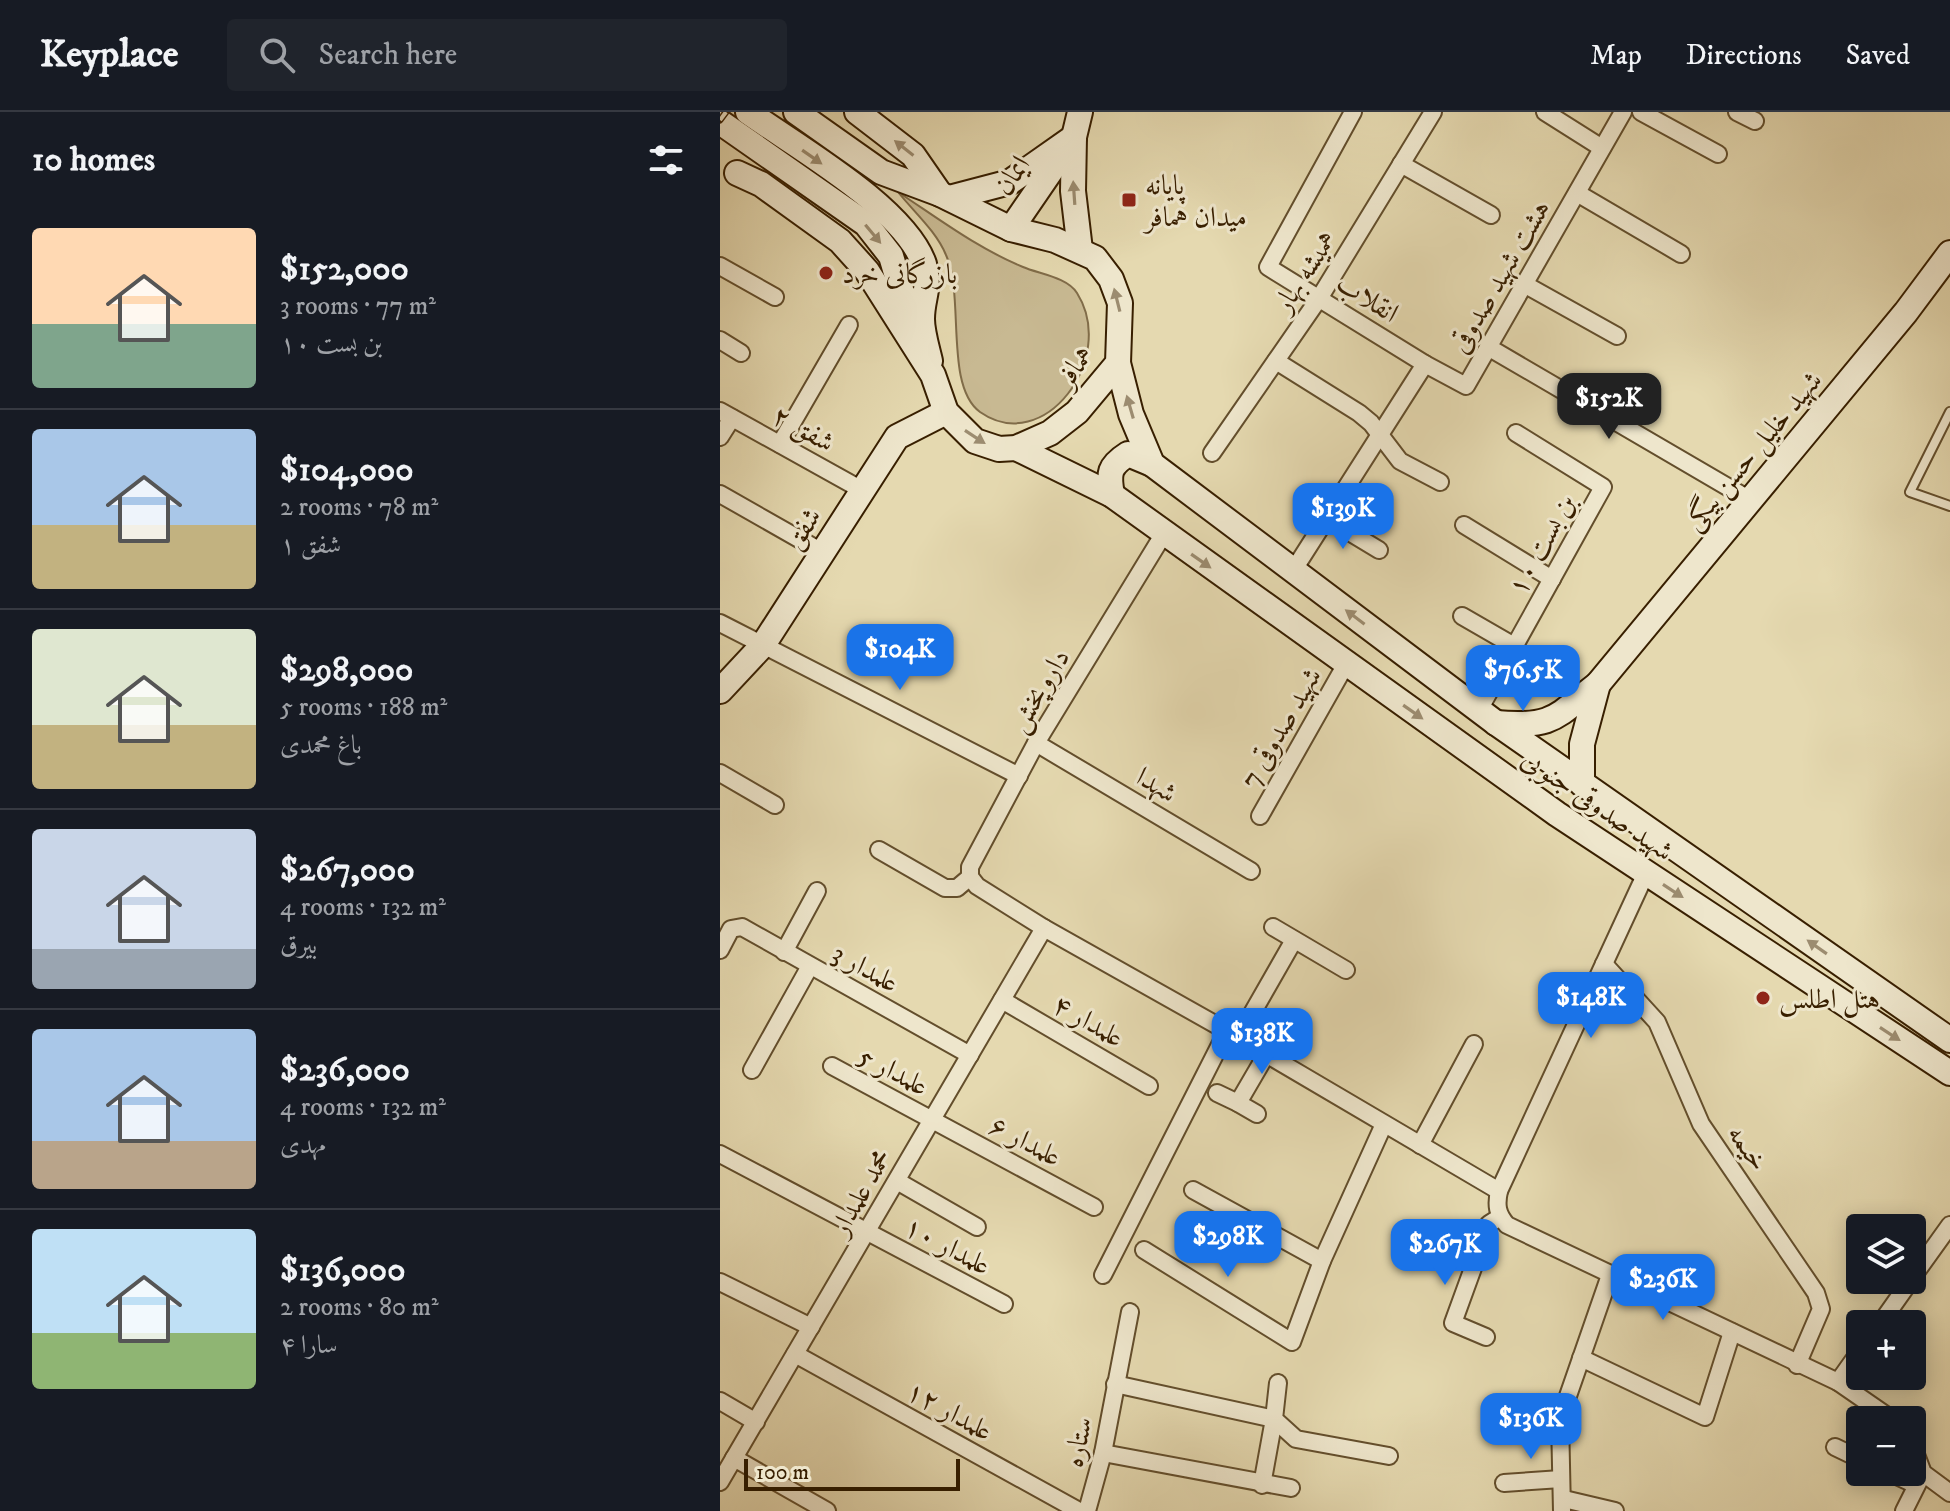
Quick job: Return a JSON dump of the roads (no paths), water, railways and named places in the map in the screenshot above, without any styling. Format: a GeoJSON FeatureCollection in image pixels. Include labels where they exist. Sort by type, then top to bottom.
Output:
{"type":"FeatureCollection","features":[{"type":"Feature","properties":{"kind":"main road"},"geometry":{"type":"LineString","coordinates":[[748,112],[875,202],[907,231],[923,263],[929,288],[922,318],[933,375],[946,412],[975,441],[999,449],[1016,448]]}},
{"type":"Feature","properties":{"kind":"main road"},"geometry":{"type":"LineString","coordinates":[[796,112],[881,172],[945,196],[1011,229]]}},
{"type":"Feature","properties":{"kind":"main road"},"geometry":{"type":"LineString","coordinates":[[857,112],[913,155],[945,196]]}},
{"type":"Feature","properties":{"kind":"main road","name":"ایمان"},"geometry":{"type":"LineString","coordinates":[[1011,229],[1074,137],[1080,112]]}},
{"type":"Feature","properties":{"kind":"main road"},"geometry":{"type":"LineString","coordinates":[[720,122],[866,224],[891,256],[902,293],[922,318]]}},
{"type":"Feature","properties":{"kind":"main road"},"geometry":{"type":"LineString","coordinates":[[945,196],[1010,182],[1074,137]]}},
{"type":"Feature","properties":{"kind":"main road"},"geometry":{"type":"LineString","coordinates":[[1074,137],[1073,191],[1080,250]]}},
{"type":"Feature","properties":{"kind":"main road"},"geometry":{"type":"LineString","coordinates":[[744,140],[729,182],[761,184],[840,241],[867,271],[933,375]]}},
{"type":"Feature","properties":{"kind":"main road","name":"همافر"},"geometry":{"type":"LineString","coordinates":[[1011,229],[1080,250],[1095,258],[1111,279],[1120,303],[1118,363],[1077,412],[1050,433],[1016,448]]}},
{"type":"Feature","properties":{"kind":"main road","name":"شهید خلیل حسن بیگی"},"geometry":{"type":"LineString","coordinates":[[1598,684],[1906,312],[1950,253]]}},
{"type":"Feature","properties":{"kind":"main road"},"geometry":{"type":"LineString","coordinates":[[1118,363],[1131,414],[1152,464]]}},
{"type":"Feature","properties":{"kind":"main road","name":"شفق"},"geometry":{"type":"LineString","coordinates":[[720,691],[763,645],[897,437],[946,412]]}},
{"type":"Feature","properties":{"kind":"main road","name":"شهید صدوقی جنوبی"},"geometry":{"type":"LineString","coordinates":[[1016,448],[1112,495],[1163,535],[1557,814],[1950,1073]]}},
{"type":"Feature","properties":{"kind":"main road"},"geometry":{"type":"LineString","coordinates":[[1112,495],[1108,475],[1112,464],[1128,454],[1152,464]]}},
{"type":"Feature","properties":{"kind":"main road","name":"شهید صدوقی جنوبی"},"geometry":{"type":"LineString","coordinates":[[1152,464],[1487,717],[1950,1040]]}},
{"type":"Feature","properties":{"kind":"main road"},"geometry":{"type":"LineString","coordinates":[[1487,717],[1533,727],[1553,720],[1598,684]]}},
{"type":"Feature","properties":{"kind":"main road"},"geometry":{"type":"LineString","coordinates":[[1582,784],[1582,744],[1598,684]]}},
{"type":"Feature","properties":{"kind":"street","name":"انقلاب"},"geometry":{"type":"LineString","coordinates":[[1353,112],[1268,267],[1425,364]]}},
{"type":"Feature","properties":{"kind":"street","name":"همیشه بهار"},"geometry":{"type":"LineString","coordinates":[[1212,453],[1320,297],[1433,112]]}},
{"type":"Feature","properties":{"kind":"street"},"geometry":{"type":"LineString","coordinates":[[1545,112],[1602,148],[1623,112]]}},
{"type":"Feature","properties":{"kind":"street"},"geometry":{"type":"LineString","coordinates":[[1641,112],[1718,154]]}},
{"type":"Feature","properties":{"kind":"street"},"geometry":{"type":"LineString","coordinates":[[1737,112],[1755,121]]}},
{"type":"Feature","properties":{"kind":"street","name":"هشت شهید صدوقی"},"geometry":{"type":"LineString","coordinates":[[1293,571],[1425,364],[1466,386],[1602,148]]}},
{"type":"Feature","properties":{"kind":"street"},"geometry":{"type":"LineString","coordinates":[[1401,164],[1491,215]]}},
{"type":"Feature","properties":{"kind":"street"},"geometry":{"type":"LineString","coordinates":[[1577,193],[1681,254]]}},
{"type":"Feature","properties":{"kind":"street"},"geometry":{"type":"LineString","coordinates":[[720,266],[775,297]]}},
{"type":"Feature","properties":{"kind":"street"},"geometry":{"type":"LineString","coordinates":[[1524,284],[1617,336]]}},
{"type":"Feature","properties":{"kind":"street"},"geometry":{"type":"LineString","coordinates":[[780,444],[849,325]]}},
{"type":"Feature","properties":{"kind":"street"},"geometry":{"type":"LineString","coordinates":[[720,340],[741,353]]}},
{"type":"Feature","properties":{"kind":"street"},"geometry":{"type":"LineString","coordinates":[[1488,347],[1750,500]]}},
{"type":"Feature","properties":{"kind":"street"},"geometry":{"type":"LineString","coordinates":[[1276,361],[1359,413],[1400,461],[1440,482]]}},
{"type":"Feature","properties":{"kind":"street"},"geometry":{"type":"LineString","coordinates":[[720,437],[726,414]]}},
{"type":"Feature","properties":{"kind":"street","name":"شفق ۲"},"geometry":{"type":"LineString","coordinates":[[726,414],[862,490]]}},
{"type":"Feature","properties":{"kind":"street","name":"بن بست ۱۰"},"geometry":{"type":"LineString","coordinates":[[1487,717],[1514,646],[1603,487],[1516,433]]}},
{"type":"Feature","properties":{"kind":"street"},"geometry":{"type":"LineString","coordinates":[[720,494],[822,552]]}},
{"type":"Feature","properties":{"kind":"street"},"geometry":{"type":"LineString","coordinates":[[1326,518],[1379,550]]}},
{"type":"Feature","properties":{"kind":"street"},"geometry":{"type":"LineString","coordinates":[[1464,525],[1552,579]]}},
{"type":"Feature","properties":{"kind":"street","name":"داروپخش"},"geometry":{"type":"LineString","coordinates":[[970,877],[970,867],[1036,743],[1163,535]]}},
{"type":"Feature","properties":{"kind":"street"},"geometry":{"type":"LineString","coordinates":[[1462,616],[1514,646]]}},
{"type":"Feature","properties":{"kind":"street"},"geometry":{"type":"LineString","coordinates":[[720,623],[1019,776]]}},
{"type":"Feature","properties":{"kind":"street","name":"شهید صدوقی 7"},"geometry":{"type":"LineString","coordinates":[[1260,816],[1346,664]]}},
{"type":"Feature","properties":{"kind":"street","name":"شهدا"},"geometry":{"type":"LineString","coordinates":[[1036,743],[1251,871]]}},
{"type":"Feature","properties":{"kind":"street"},"geometry":{"type":"LineString","coordinates":[[720,773],[775,805]]}},
{"type":"Feature","properties":{"kind":"street"},"geometry":{"type":"LineString","coordinates":[[879,850],[945,888],[957,888],[970,877],[977,886],[1044,928],[1499,1191]]}},
{"type":"Feature","properties":{"kind":"street"},"geometry":{"type":"LineString","coordinates":[[1646,873],[1499,1191],[1496,1204],[1500,1217],[1507,1225],[1838,1382],[1873,1406]]}},
{"type":"Feature","properties":{"kind":"street"},"geometry":{"type":"LineString","coordinates":[[784,952],[817,891]]}},
{"type":"Feature","properties":{"kind":"street","name":"علمدار 3"},"geometry":{"type":"LineString","coordinates":[[720,950],[736,926],[970,1055]]}},
{"type":"Feature","properties":{"kind":"street"},"geometry":{"type":"LineString","coordinates":[[1273,927],[1346,970]]}},
{"type":"Feature","properties":{"kind":"street","name":"محمد علمدار"},"geometry":{"type":"LineString","coordinates":[[720,1482],[1044,928]]}},
{"type":"Feature","properties":{"kind":"street"},"geometry":{"type":"LineString","coordinates":[[1103,1275],[1232,1034],[1294,940]]}},
{"type":"Feature","properties":{"kind":"street","name":"خیمه"},"geometry":{"type":"LineString","coordinates":[[1604,964],[1657,1022],[1701,1124],[1816,1293],[1821,1309],[1797,1365]]}},
{"type":"Feature","properties":{"kind":"street"},"geometry":{"type":"LineString","coordinates":[[752,1070],[810,966]]}},
{"type":"Feature","properties":{"kind":"street","name":"علمدار ۴"},"geometry":{"type":"LineString","coordinates":[[1002,1000],[1149,1086]]}},
{"type":"Feature","properties":{"kind":"street"},"geometry":{"type":"LineString","coordinates":[[1420,1145],[1474,1044]]}},
{"type":"Feature","properties":{"kind":"street"},"geometry":{"type":"LineString","coordinates":[[1238,1103],[1266,1055]]}},
{"type":"Feature","properties":{"kind":"street","name":"علمدار 5"},"geometry":{"type":"LineString","coordinates":[[832,1066],[932,1119]]}},
{"type":"Feature","properties":{"kind":"street"},"geometry":{"type":"LineString","coordinates":[[1217,1093],[1257,1114]]}},
{"type":"Feature","properties":{"kind":"street","name":"علمدار ۶"},"geometry":{"type":"LineString","coordinates":[[932,1119],[1094,1207]]}},
{"type":"Feature","properties":{"kind":"street"},"geometry":{"type":"LineString","coordinates":[[1144,1250],[1292,1342],[1322,1261],[1384,1124]]}},
{"type":"Feature","properties":{"kind":"street","name":"علمدار ۱۰"},"geometry":{"type":"LineString","coordinates":[[720,1154],[1004,1304]]}},
{"type":"Feature","properties":{"kind":"street"},"geometry":{"type":"LineString","coordinates":[[897,1181],[977,1227]]}},
{"type":"Feature","properties":{"kind":"street"},"geometry":{"type":"LineString","coordinates":[[1193,1190],[1322,1261]]}},
{"type":"Feature","properties":{"kind":"street"},"geometry":{"type":"LineString","coordinates":[[1486,1337],[1453,1323],[1489,1224],[1500,1217]]}},
{"type":"Feature","properties":{"kind":"street"},"geometry":{"type":"LineString","coordinates":[[1926,1258],[1950,1225]]}},
{"type":"Feature","properties":{"kind":"street"},"geometry":{"type":"LineString","coordinates":[[1610,1275],[1560,1419],[1561,1479],[1563,1505],[1615,1511]]}},
{"type":"Feature","properties":{"kind":"street"},"geometry":{"type":"LineString","coordinates":[[720,1282],[811,1327]]}},
{"type":"Feature","properties":{"kind":"street","name":"ستاره"},"geometry":{"type":"LineString","coordinates":[[1087,1511],[1103,1453],[1130,1312]]}},
{"type":"Feature","properties":{"kind":"street"},"geometry":{"type":"LineString","coordinates":[[1581,1358],[1705,1417],[1732,1332]]}},
{"type":"Feature","properties":{"kind":"street","name":"علمدار ۱۲"},"geometry":{"type":"LineString","coordinates":[[795,1354],[1079,1511]]}},
{"type":"Feature","properties":{"kind":"street"},"geometry":{"type":"LineString","coordinates":[[1838,1382],[1846,1371]]}},
{"type":"Feature","properties":{"kind":"street"},"geometry":{"type":"LineString","coordinates":[[1262,1485],[1278,1383]]}},
{"type":"Feature","properties":{"kind":"street"},"geometry":{"type":"LineString","coordinates":[[1115,1384],[1274,1419],[1296,1439],[1389,1456]]}},
{"type":"Feature","properties":{"kind":"street"},"geometry":{"type":"LineString","coordinates":[[720,1401],[756,1422]]}},
{"type":"Feature","properties":{"kind":"street"},"geometry":{"type":"LineString","coordinates":[[1835,1447],[1846,1452]]}},
{"type":"Feature","properties":{"kind":"street"},"geometry":{"type":"LineString","coordinates":[[1103,1453],[1291,1488]]}},
{"type":"Feature","properties":{"kind":"street"},"geometry":{"type":"LineString","coordinates":[[734,1458],[827,1511]]}},
{"type":"Feature","properties":{"kind":"street"},"geometry":{"type":"LineString","coordinates":[[1504,1483],[1561,1479]]}},
{"type":"Feature","properties":{"kind":"street"},"geometry":{"type":"LineString","coordinates":[[1926,1482],[1950,1493]]}},
{"type":"Feature","properties":{"kind":"street"},"geometry":{"type":"LineString","coordinates":[[1904,1511],[1916,1486]]}},
{"type":"Feature","properties":{"kind":"lane"},"geometry":{"type":"LineString","coordinates":[[1950,412],[1910,492],[1950,506]]}},
{"type":"Feature","properties":{"kind":"railway"},"geometry":{"type":"LineString","coordinates":[[720,120],[726,112]]}},
{"type":"Feature","properties":{"kind":"place","name":"پایانه میدان همافر"},"geometry":{"type":"Point","coordinates":[1129,200]}},
{"type":"Feature","properties":{"kind":"place","name":"بازرگانی خرد"},"geometry":{"type":"Point","coordinates":[826,273]}},
{"type":"Feature","properties":{"kind":"place","name":"هتل اطلس"},"geometry":{"type":"Point","coordinates":[1763,998]}}]}
